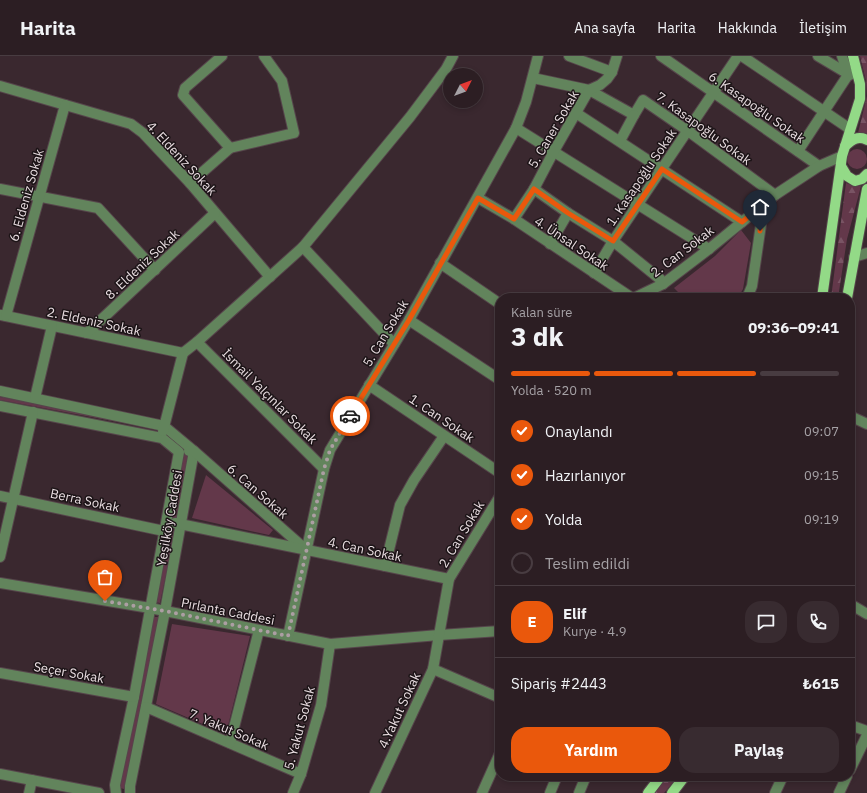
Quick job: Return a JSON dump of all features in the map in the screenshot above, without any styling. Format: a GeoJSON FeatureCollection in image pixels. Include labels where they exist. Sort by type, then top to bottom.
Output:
{"type":"FeatureCollection","features":[{"type":"Feature","properties":{"kind":"main road"},"geometry":{"type":"LineString","coordinates":[[823,293],[843,156],[860,99],[860,84],[853,75],[853,56]]}},
{"type":"Feature","properties":{"kind":"main road"},"geometry":{"type":"LineString","coordinates":[[867,140],[862,137],[853,139],[843,156],[847,176],[855,181],[862,179],[867,174]]}},
{"type":"Feature","properties":{"kind":"main road"},"geometry":{"type":"LineString","coordinates":[[848,293],[867,189]]}},
{"type":"Feature","properties":{"kind":"main road"},"geometry":{"type":"LineString","coordinates":[[648,793],[657,781]]}},
{"type":"Feature","properties":{"kind":"main road"},"geometry":{"type":"LineString","coordinates":[[672,793],[681,781]]}},
{"type":"Feature","properties":{"kind":"street"},"geometry":{"type":"LineString","coordinates":[[222,56],[185,88],[183,94],[230,148]]}},
{"type":"Feature","properties":{"kind":"street"},"geometry":{"type":"LineString","coordinates":[[190,183],[230,148],[294,133],[282,81],[264,56]]}},
{"type":"Feature","properties":{"kind":"street"},"geometry":{"type":"LineString","coordinates":[[162,438],[183,353],[303,247],[410,117],[446,69],[453,56]]}},
{"type":"Feature","properties":{"kind":"street","name":"5. Can Sokak"},"geometry":{"type":"LineString","coordinates":[[288,636],[324,469],[330,450],[409,320],[516,128],[533,78],[538,56]]}},
{"type":"Feature","properties":{"kind":"street"},"geometry":{"type":"LineString","coordinates":[[569,56],[612,72]]}},
{"type":"Feature","properties":{"kind":"street","name":"5. Caner Sokak"},"geometry":{"type":"LineString","coordinates":[[514,219],[534,189],[589,90],[604,82],[612,72],[617,56]]}},
{"type":"Feature","properties":{"kind":"street","name":"6. Kasapoğlu Sokak"},"geometry":{"type":"LineString","coordinates":[[661,56],[818,166]]}},
{"type":"Feature","properties":{"kind":"street","name":"1. Kasapoğlu Sokak"},"geometry":{"type":"LineString","coordinates":[[594,273],[613,241],[738,56]]}},
{"type":"Feature","properties":{"kind":"street"},"geometry":{"type":"LineString","coordinates":[[742,56],[850,129]]}},
{"type":"Feature","properties":{"kind":"street"},"geometry":{"type":"LineString","coordinates":[[818,56],[853,75]]}},
{"type":"Feature","properties":{"kind":"street"},"geometry":{"type":"LineString","coordinates":[[842,56],[853,75]]}},
{"type":"Feature","properties":{"kind":"street"},"geometry":{"type":"LineString","coordinates":[[798,151],[824,112],[853,75]]}},
{"type":"Feature","properties":{"kind":"street"},"geometry":{"type":"LineString","coordinates":[[533,78],[589,90],[634,115],[620,141]]}},
{"type":"Feature","properties":{"kind":"street","name":"4. Eldeniz Sokak"},"geometry":{"type":"LineString","coordinates":[[0,86],[131,124],[144,133],[190,183],[270,277]]}},
{"type":"Feature","properties":{"kind":"street","name":"7. Kasapoğlu Sokak"},"geometry":{"type":"LineString","coordinates":[[634,115],[643,100],[775,195]]}},
{"type":"Feature","properties":{"kind":"street","name":"6. Eldeniz Sokak"},"geometry":{"type":"LineString","coordinates":[[3,315],[66,105]]}},
{"type":"Feature","properties":{"kind":"street"},"geometry":{"type":"LineString","coordinates":[[576,113],[742,222]]}},
{"type":"Feature","properties":{"kind":"street"},"geometry":{"type":"LineString","coordinates":[[516,128],[709,249]]}},
{"type":"Feature","properties":{"kind":"street","name":"2. Can Sokak"},"geometry":{"type":"LineString","coordinates":[[644,293],[663,284],[709,249],[775,195],[818,166],[843,156]]}},
{"type":"Feature","properties":{"kind":"street"},"geometry":{"type":"LineString","coordinates":[[0,189],[98,208],[154,270]]}},
{"type":"Feature","properties":{"kind":"street"},"geometry":{"type":"LineString","coordinates":[[534,189],[568,213],[613,241],[660,279],[663,284]]}},
{"type":"Feature","properties":{"kind":"street","name":"4. Ünsal Sokak"},"geometry":{"type":"LineString","coordinates":[[478,198],[514,219],[625,293]]}},
{"type":"Feature","properties":{"kind":"street"},"geometry":{"type":"LineString","coordinates":[[749,293],[752,286],[764,204]]}},
{"type":"Feature","properties":{"kind":"street","name":"8. Eldeniz Sokak"},"geometry":{"type":"LineString","coordinates":[[87,333],[215,213]]}},
{"type":"Feature","properties":{"kind":"street"},"geometry":{"type":"LineString","coordinates":[[550,244],[568,213]]}},
{"type":"Feature","properties":{"kind":"street"},"geometry":{"type":"LineString","coordinates":[[303,247],[394,344]]}},
{"type":"Feature","properties":{"kind":"street"},"geometry":{"type":"LineString","coordinates":[[854,257],[867,253]]}},
{"type":"Feature","properties":{"kind":"street"},"geometry":{"type":"LineString","coordinates":[[440,263],[495,301]]}},
{"type":"Feature","properties":{"kind":"street","name":"2. Eldeniz Sokak"},"geometry":{"type":"LineString","coordinates":[[3,315],[183,353]]}},
{"type":"Feature","properties":{"kind":"street"},"geometry":{"type":"LineString","coordinates":[[409,320],[495,377]]}},
{"type":"Feature","properties":{"kind":"street"},"geometry":{"type":"LineString","coordinates":[[35,398],[52,326]]}},
{"type":"Feature","properties":{"kind":"street","name":"İsmail Yalçınlar Sokak"},"geometry":{"type":"LineString","coordinates":[[197,342],[324,469]]}},
{"type":"Feature","properties":{"kind":"street","name":"1. Can Sokak"},"geometry":{"type":"LineString","coordinates":[[369,385],[495,470]]}},
{"type":"Feature","properties":{"kind":"street"},"geometry":{"type":"LineString","coordinates":[[0,391],[164,426],[194,451]]}},
{"type":"Feature","properties":{"kind":"street","name":"Yeşilköy Caddesi"},"geometry":{"type":"LineString","coordinates":[[0,406],[162,438],[179,452],[134,697],[115,785],[116,793]]}},
{"type":"Feature","properties":{"kind":"street"},"geometry":{"type":"LineString","coordinates":[[0,557],[33,412]]}},
{"type":"Feature","properties":{"kind":"street"},"geometry":{"type":"LineString","coordinates":[[855,418],[867,424]]}},
{"type":"Feature","properties":{"kind":"street"},"geometry":{"type":"LineString","coordinates":[[385,566],[400,505],[414,480],[444,436]]}},
{"type":"Feature","properties":{"kind":"street"},"geometry":{"type":"LineString","coordinates":[[179,452],[194,451]]}},
{"type":"Feature","properties":{"kind":"street","name":"Yeşilköy Caddesi"},"geometry":{"type":"LineString","coordinates":[[130,793],[130,786],[182,524],[194,451]]}},
{"type":"Feature","properties":{"kind":"street","name":"6. Can Sokak"},"geometry":{"type":"LineString","coordinates":[[194,451],[306,550]]}},
{"type":"Feature","properties":{"kind":"street","name":"Berra Sokak"},"geometry":{"type":"LineString","coordinates":[[0,496],[165,526],[182,524]]}},
{"type":"Feature","properties":{"kind":"street","name":"2. Can Sokak"},"geometry":{"type":"LineString","coordinates":[[439,635],[449,579],[495,504]]}},
{"type":"Feature","properties":{"kind":"street","name":"4. Can Sokak"},"geometry":{"type":"LineString","coordinates":[[182,524],[449,579]]}},
{"type":"Feature","properties":{"kind":"street","name":"Pırlanta Caddesi"},"geometry":{"type":"LineString","coordinates":[[0,583],[150,608],[330,644],[439,635],[495,632]]}},
{"type":"Feature","properties":{"kind":"street"},"geometry":{"type":"LineString","coordinates":[[855,607],[867,614]]}},
{"type":"Feature","properties":{"kind":"street"},"geometry":{"type":"LineString","coordinates":[[230,743],[258,630]]}},
{"type":"Feature","properties":{"kind":"street","name":"4.Yakut Sokak"},"geometry":{"type":"LineString","coordinates":[[375,793],[433,668],[439,635]]}},
{"type":"Feature","properties":{"kind":"street","name":"5. Yakut Sokak"},"geometry":{"type":"LineString","coordinates":[[294,793],[321,705],[330,644]]}},
{"type":"Feature","properties":{"kind":"street"},"geometry":{"type":"LineString","coordinates":[[433,668],[495,696]]}},
{"type":"Feature","properties":{"kind":"street","name":"Seçer Sokak"},"geometry":{"type":"LineString","coordinates":[[0,673],[134,697]]}},
{"type":"Feature","properties":{"kind":"street","name":"7. Yakut Sokak"},"geometry":{"type":"LineString","coordinates":[[146,707],[301,774]]}},
{"type":"Feature","properties":{"kind":"street"},"geometry":{"type":"LineString","coordinates":[[855,727],[866,730],[855,758]]}},
{"type":"Feature","properties":{"kind":"street"},"geometry":{"type":"LineString","coordinates":[[482,793],[495,764]]}},
{"type":"Feature","properties":{"kind":"street"},"geometry":{"type":"LineString","coordinates":[[0,774],[99,793]]}},
{"type":"Feature","properties":{"kind":"street"},"geometry":{"type":"LineString","coordinates":[[29,793],[32,780]]}},
{"type":"Feature","properties":{"kind":"street"},"geometry":{"type":"LineString","coordinates":[[550,793],[555,781]]}},
{"type":"Feature","properties":{"kind":"street"},"geometry":{"type":"LineString","coordinates":[[579,793],[584,781]]}},
{"type":"Feature","properties":{"kind":"street"},"geometry":{"type":"LineString","coordinates":[[775,793],[781,781]]}},
{"type":"Feature","properties":{"kind":"street"},"geometry":{"type":"LineString","coordinates":[[839,793],[845,781]]}},
{"type":"Feature","properties":{"kind":"green space"},"geometry":{"type":"Polygon","coordinates":[[[860,56],[867,56],[867,96],[866,81],[860,56]]]}},
{"type":"Feature","properties":{"kind":"green space"},"geometry":{"type":"Polygon","coordinates":[[[867,96],[867,133],[858,133],[867,96]]]}},
{"type":"Feature","properties":{"kind":"green space"},"geometry":{"type":"Polygon","coordinates":[[[857,149],[864,152],[867,159],[864,166],[857,169],[850,166],[847,159],[850,152],[857,149]]]}},
{"type":"Feature","properties":{"kind":"green space"},"geometry":{"type":"Polygon","coordinates":[[[846,183],[854,186],[861,186],[847,239],[839,293],[832,293],[846,183]]]}},
{"type":"Feature","properties":{"kind":"green space"},"geometry":{"type":"Polygon","coordinates":[[[741,230],[751,243],[743,289],[741,293],[679,293],[674,288],[715,256],[741,230]]]}},
{"type":"Feature","properties":{"kind":"green space"},"geometry":{"type":"Polygon","coordinates":[[[0,397],[146,424],[145,427],[0,400],[0,397]]]}},
{"type":"Feature","properties":{"kind":"green space"},"geometry":{"type":"Polygon","coordinates":[[[184,454],[188,456],[176,519],[172,519],[184,454]]]}},
{"type":"Feature","properties":{"kind":"green space"},"geometry":{"type":"Polygon","coordinates":[[[206,475],[273,530],[269,535],[192,518],[206,475]]]}},
{"type":"Feature","properties":{"kind":"green space"},"geometry":{"type":"Polygon","coordinates":[[[171,527],[176,528],[160,603],[155,602],[171,527]]]}},
{"type":"Feature","properties":{"kind":"green space"},"geometry":{"type":"Polygon","coordinates":[[[153,617],[159,617],[124,789],[120,788],[153,617]]]}},
{"type":"Feature","properties":{"kind":"green space"},"geometry":{"type":"Polygon","coordinates":[[[172,624],[250,636],[226,734],[156,704],[172,624]]]}},
{"type":"Feature","properties":{"kind":"green space"},"geometry":{"type":"Polygon","coordinates":[[[663,781],[674,781],[664,793],[654,793],[663,781]]]}},
{"type":"Feature","properties":{"kind":"way so far"},"geometry":{"type":"LineString","coordinates":[[105,601],[150,608],[288,636],[324,469],[330,450],[350,416]]}},
{"type":"Feature","properties":{"kind":"route"},"geometry":{"type":"LineString","coordinates":[[350,416],[409,320],[478,198],[514,219],[534,189],[568,213],[613,241],[662,169],[742,222],[764,204],[760,231]]}}]}
